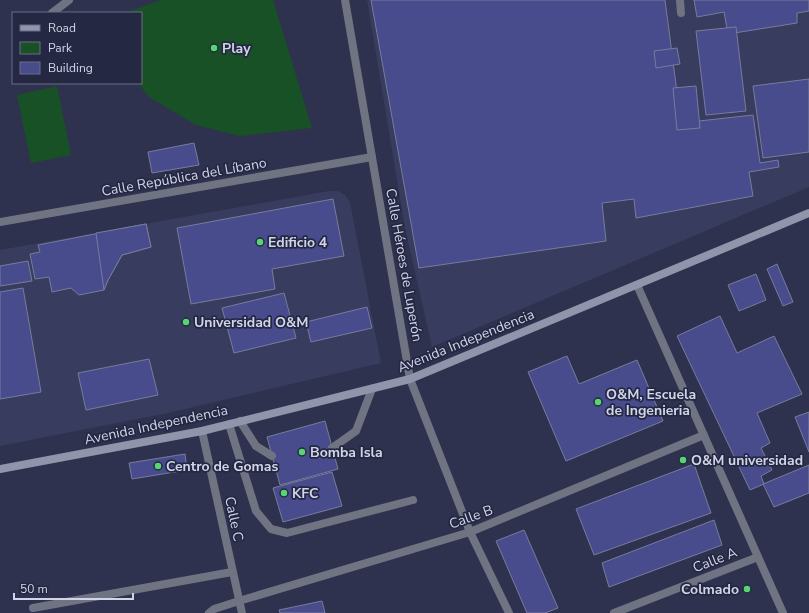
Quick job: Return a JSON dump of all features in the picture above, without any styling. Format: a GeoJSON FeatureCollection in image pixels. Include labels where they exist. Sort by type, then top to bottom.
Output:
{"type":"FeatureCollection","features":[{"type":"Feature","properties":{"kind":"main road","name":"Avenida Independencia"},"geometry":{"type":"LineString","coordinates":[[0,469],[202,431],[410,379],[809,214]]}},
{"type":"Feature","properties":{"kind":"street"},"geometry":{"type":"LineString","coordinates":[[53,12],[69,0]]}},
{"type":"Feature","properties":{"kind":"street","name":"Calle Héroes de Luperón"},"geometry":{"type":"LineString","coordinates":[[345,0],[410,379],[470,532],[510,613]]}},
{"type":"Feature","properties":{"kind":"street"},"geometry":{"type":"LineString","coordinates":[[680,0],[682,13]]}},
{"type":"Feature","properties":{"kind":"street","name":"Calle República del Líbano"},"geometry":{"type":"LineString","coordinates":[[0,222],[372,157]]}},
{"type":"Feature","properties":{"kind":"street"},"geometry":{"type":"LineString","coordinates":[[637,285],[783,613]]}},
{"type":"Feature","properties":{"kind":"street"},"geometry":{"type":"LineString","coordinates":[[332,448],[356,431],[372,389]]}},
{"type":"Feature","properties":{"kind":"street"},"geometry":{"type":"LineString","coordinates":[[240,421],[256,446],[272,456]]}},
{"type":"Feature","properties":{"kind":"street"},"geometry":{"type":"LineString","coordinates":[[229,424],[256,511],[271,529],[287,533],[413,500]]}},
{"type":"Feature","properties":{"kind":"street","name":"Calle C"},"geometry":{"type":"LineString","coordinates":[[202,431],[242,613]]}},
{"type":"Feature","properties":{"kind":"street","name":"Calle B"},"geometry":{"type":"LineString","coordinates":[[209,613],[214,609],[239,601],[470,532],[704,435]]}},
{"type":"Feature","properties":{"kind":"street","name":"Calle A"},"geometry":{"type":"LineString","coordinates":[[614,613],[758,557]]}},
{"type":"Feature","properties":{"kind":"street"},"geometry":{"type":"LineString","coordinates":[[33,608],[232,572]]}},
{"type":"Feature","properties":{"kind":"shaded area"},"geometry":{"type":"Polygon","coordinates":[[[367,0],[809,0],[809,187],[432,347],[405,228],[367,0]]]}},
{"type":"Feature","properties":{"kind":"shaded area","name":"Universidad O&M"},"geometry":{"type":"Polygon","coordinates":[[[329,191],[338,191],[345,195],[350,202],[381,363],[168,413],[0,446],[0,250],[329,191]]]}},
{"type":"Feature","properties":{"kind":"green space","name":"Play"},"geometry":{"type":"Polygon","coordinates":[[[161,0],[273,0],[312,128],[240,136],[196,125],[149,97],[139,84],[142,84],[142,12],[128,12],[161,0]]]}},
{"type":"Feature","properties":{"kind":"green space"},"geometry":{"type":"Polygon","coordinates":[[[57,86],[71,155],[31,163],[17,95],[57,86]]]}},
{"type":"Feature","properties":{"kind":"building"},"geometry":{"type":"Polygon","coordinates":[[[371,0],[665,0],[681,123],[753,115],[760,163],[778,160],[779,167],[749,172],[753,196],[636,218],[634,199],[602,203],[606,241],[419,268],[371,0]]]}},
{"type":"Feature","properties":{"kind":"building"},"geometry":{"type":"Polygon","coordinates":[[[694,0],[809,0],[809,11],[797,13],[797,23],[728,34],[724,12],[697,17],[694,0]]]}},
{"type":"Feature","properties":{"kind":"building"},"geometry":{"type":"Polygon","coordinates":[[[736,27],[746,111],[706,115],[696,31],[736,27]]]}},
{"type":"Feature","properties":{"kind":"building"},"geometry":{"type":"Polygon","coordinates":[[[677,48],[680,64],[656,68],[654,51],[677,48]]]}},
{"type":"Feature","properties":{"kind":"building"},"geometry":{"type":"Polygon","coordinates":[[[809,79],[809,152],[763,158],[753,86],[809,79]]]}},
{"type":"Feature","properties":{"kind":"building"},"geometry":{"type":"Polygon","coordinates":[[[696,86],[700,128],[677,130],[673,88],[696,86]]]}},
{"type":"Feature","properties":{"kind":"building"},"geometry":{"type":"Polygon","coordinates":[[[194,143],[199,165],[152,173],[148,152],[194,143]]]}},
{"type":"Feature","properties":{"kind":"building","name":"Edificio 4"},"geometry":{"type":"Polygon","coordinates":[[[333,199],[344,256],[272,269],[275,289],[191,304],[177,228],[333,199]]]}},
{"type":"Feature","properties":{"kind":"building"},"geometry":{"type":"Polygon","coordinates":[[[146,224],[151,247],[122,255],[104,290],[79,295],[71,288],[52,292],[49,277],[35,279],[30,254],[40,252],[38,245],[146,224]]]}},
{"type":"Feature","properties":{"kind":"building"},"geometry":{"type":"Polygon","coordinates":[[[146,224],[151,247],[122,255],[104,290],[96,233],[146,224]]]}},
{"type":"Feature","properties":{"kind":"building"},"geometry":{"type":"Polygon","coordinates":[[[28,261],[32,281],[0,286],[0,266],[28,261]]]}},
{"type":"Feature","properties":{"kind":"building"},"geometry":{"type":"Polygon","coordinates":[[[777,264],[793,302],[783,306],[767,269],[777,264]]]}},
{"type":"Feature","properties":{"kind":"building"},"geometry":{"type":"Polygon","coordinates":[[[756,274],[766,300],[739,311],[728,285],[756,274]]]}},
{"type":"Feature","properties":{"kind":"building"},"geometry":{"type":"Polygon","coordinates":[[[23,288],[41,392],[0,399],[0,292],[23,288]]]}},
{"type":"Feature","properties":{"kind":"building"},"geometry":{"type":"Polygon","coordinates":[[[284,293],[296,338],[234,353],[222,308],[284,293]]]}},
{"type":"Feature","properties":{"kind":"building"},"geometry":{"type":"Polygon","coordinates":[[[367,307],[372,328],[311,342],[306,322],[367,307]]]}},
{"type":"Feature","properties":{"kind":"building"},"geometry":{"type":"Polygon","coordinates":[[[720,316],[737,353],[774,336],[802,394],[757,413],[770,443],[761,448],[772,470],[761,476],[764,484],[750,490],[677,336],[720,316]]]}},
{"type":"Feature","properties":{"kind":"building","name":"O&M, Escuela de Ingenieria"},"geometry":{"type":"Polygon","coordinates":[[[567,356],[579,384],[637,360],[663,421],[566,461],[528,372],[567,356]]]}},
{"type":"Feature","properties":{"kind":"building"},"geometry":{"type":"Polygon","coordinates":[[[149,359],[158,395],[86,410],[78,373],[149,359]]]}},
{"type":"Feature","properties":{"kind":"building"},"geometry":{"type":"Polygon","coordinates":[[[809,412],[809,452],[795,417],[809,412]]]}},
{"type":"Feature","properties":{"kind":"building","name":"Bomba Isla"},"geometry":{"type":"Polygon","coordinates":[[[325,421],[338,469],[280,485],[267,437],[325,421]]]}},
{"type":"Feature","properties":{"kind":"building","name":"Centro de Gomas"},"geometry":{"type":"Polygon","coordinates":[[[185,454],[187,470],[132,479],[129,463],[185,454]]]}},
{"type":"Feature","properties":{"kind":"building"},"geometry":{"type":"Polygon","coordinates":[[[694,464],[711,513],[594,555],[576,509],[694,464]]]}},
{"type":"Feature","properties":{"kind":"building"},"geometry":{"type":"Polygon","coordinates":[[[809,465],[809,493],[774,507],[763,484],[809,465]]]}},
{"type":"Feature","properties":{"kind":"building"},"geometry":{"type":"Polygon","coordinates":[[[332,472],[342,506],[283,522],[273,488],[332,472]]]}},
{"type":"Feature","properties":{"kind":"building"},"geometry":{"type":"Polygon","coordinates":[[[714,520],[722,545],[609,587],[602,563],[714,520]]]}},
{"type":"Feature","properties":{"kind":"building"},"geometry":{"type":"Polygon","coordinates":[[[524,530],[558,608],[545,613],[527,613],[496,541],[524,530]]]}},
{"type":"Feature","properties":{"kind":"building"},"geometry":{"type":"Polygon","coordinates":[[[322,601],[325,613],[280,613],[279,610],[322,601]]]}},
{"type":"Feature","properties":{"kind":"place","name":"Play"},"geometry":{"type":"Point","coordinates":[214,48]}},
{"type":"Feature","properties":{"kind":"place","name":"Edificio 4"},"geometry":{"type":"Point","coordinates":[260,242]}},
{"type":"Feature","properties":{"kind":"place","name":"Universidad O&M"},"geometry":{"type":"Point","coordinates":[186,322]}},
{"type":"Feature","properties":{"kind":"place","name":"O&M, Escuela de Ingenieria"},"geometry":{"type":"Point","coordinates":[598,402]}},
{"type":"Feature","properties":{"kind":"place","name":"Bomba Isla"},"geometry":{"type":"Point","coordinates":[302,452]}},
{"type":"Feature","properties":{"kind":"place","name":"O&M universidad"},"geometry":{"type":"Point","coordinates":[683,460]}},
{"type":"Feature","properties":{"kind":"place","name":"Centro de Gomas"},"geometry":{"type":"Point","coordinates":[158,466]}},
{"type":"Feature","properties":{"kind":"place","name":"KFC"},"geometry":{"type":"Point","coordinates":[284,493]}},
{"type":"Feature","properties":{"kind":"place","name":"Colmado"},"geometry":{"type":"Point","coordinates":[747,589]}}]}
